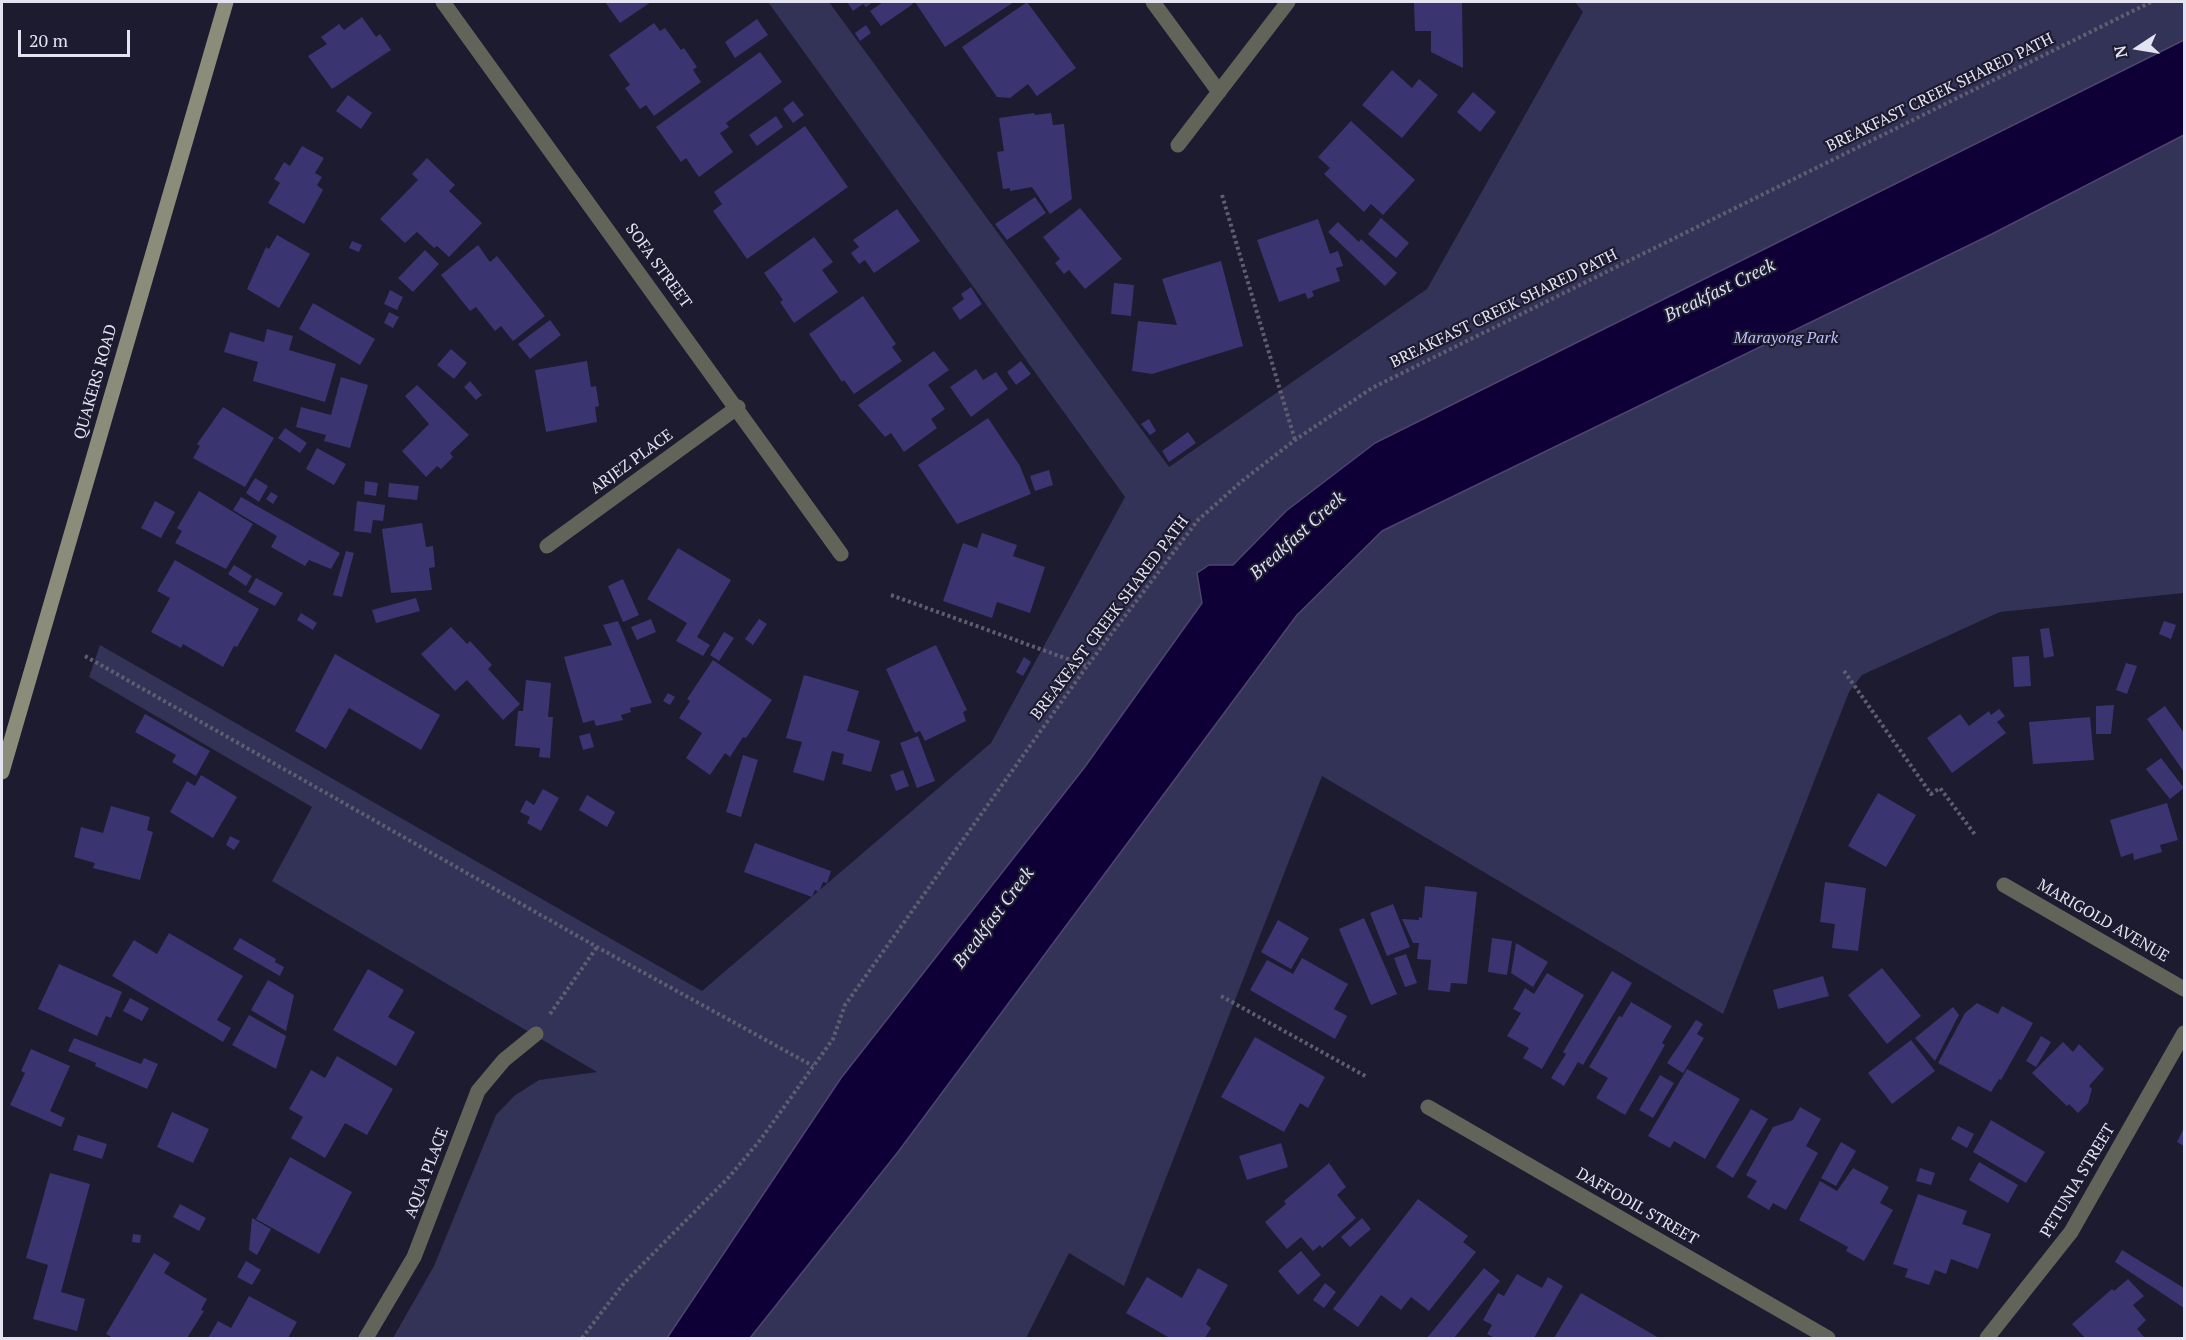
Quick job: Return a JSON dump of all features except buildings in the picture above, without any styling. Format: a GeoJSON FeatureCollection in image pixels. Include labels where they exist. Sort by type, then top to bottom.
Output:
{"type":"FeatureCollection","features":[{"type":"Feature","properties":{"kind":"main road","name":"QUAKERS ROAD"},"geometry":{"type":"LineString","coordinates":[[2,772],[226,2]]}},
{"type":"Feature","properties":{"kind":"street","name":"SOFA STREET"},"geometry":{"type":"LineString","coordinates":[[443,2],[738,407],[841,554]]}},
{"type":"Feature","properties":{"kind":"street"},"geometry":{"type":"LineString","coordinates":[[1154,2],[1220,92]]}},
{"type":"Feature","properties":{"kind":"street"},"geometry":{"type":"LineString","coordinates":[[1178,145],[1288,2]]}},
{"type":"Feature","properties":{"kind":"street","name":"ARJEZ PLACE"},"geometry":{"type":"LineString","coordinates":[[547,546],[738,407]]}},
{"type":"Feature","properties":{"kind":"street","name":"MARIGOLD AVENUE"},"geometry":{"type":"LineString","coordinates":[[2004,885],[2184,990]]}},
{"type":"Feature","properties":{"kind":"street","name":"PETUNIA STREET"},"geometry":{"type":"LineString","coordinates":[[1987,1338],[2071,1232],[2184,1033]]}},
{"type":"Feature","properties":{"kind":"street","name":"AQUA PLACE"},"geometry":{"type":"LineString","coordinates":[[366,1338],[414,1257],[478,1091],[504,1060],[536,1034]]}},
{"type":"Feature","properties":{"kind":"street","name":"DAFFODIL STREET"},"geometry":{"type":"LineString","coordinates":[[1428,1107],[1828,1338]]}},
{"type":"Feature","properties":{"kind":"path","name":"BREAKFAST CREEK SHARED PATH"},"geometry":{"type":"LineString","coordinates":[[582,1338],[624,1283],[729,1177],[760,1139],[833,1039],[845,1005],[1088,666],[1198,520],[1242,481],[1295,440],[1382,383],[2151,2]]}},
{"type":"Feature","properties":{"kind":"path"},"geometry":{"type":"LineString","coordinates":[[1222,195],[1295,440]]}},
{"type":"Feature","properties":{"kind":"path"},"geometry":{"type":"LineString","coordinates":[[891,595],[1088,666]]}},
{"type":"Feature","properties":{"kind":"path"},"geometry":{"type":"LineString","coordinates":[[85,656],[597,947],[813,1066]]}},
{"type":"Feature","properties":{"kind":"path"},"geometry":{"type":"LineString","coordinates":[[1844,671],[1931,794],[1941,788],[1976,836]]}},
{"type":"Feature","properties":{"kind":"path"},"geometry":{"type":"LineString","coordinates":[[536,1034],[597,947]]}},
{"type":"Feature","properties":{"kind":"path"},"geometry":{"type":"LineString","coordinates":[[1221,996],[1367,1077]]}},
{"type":"Feature","properties":{"kind":"green space","name":"Marayong Park"},"geometry":{"type":"Polygon","coordinates":[[[768,2],[829,2],[1169,467],[1427,289],[1583,12],[1575,2],[2184,2],[2184,593],[2000,612],[1862,675],[1849,692],[1723,1014],[1322,776],[1124,1286],[1069,1253],[1026,1338],[393,1338],[434,1266],[496,1115],[514,1096],[539,1080],[597,1072],[272,881],[312,807],[89,677],[100,645],[702,991],[991,743],[1125,497],[768,2]]]}},
{"type":"Feature","properties":{"kind":"water","name":"Breakfast Creek"},"geometry":{"type":"Polygon","coordinates":[[[2184,40],[2184,135],[1992,234],[1382,531],[1297,615],[898,1152],[750,1338],[667,1338],[841,1078],[1084,768],[1202,603],[1197,573],[1209,565],[1233,565],[1286,511],[1375,443],[2184,40]]]}}]}
